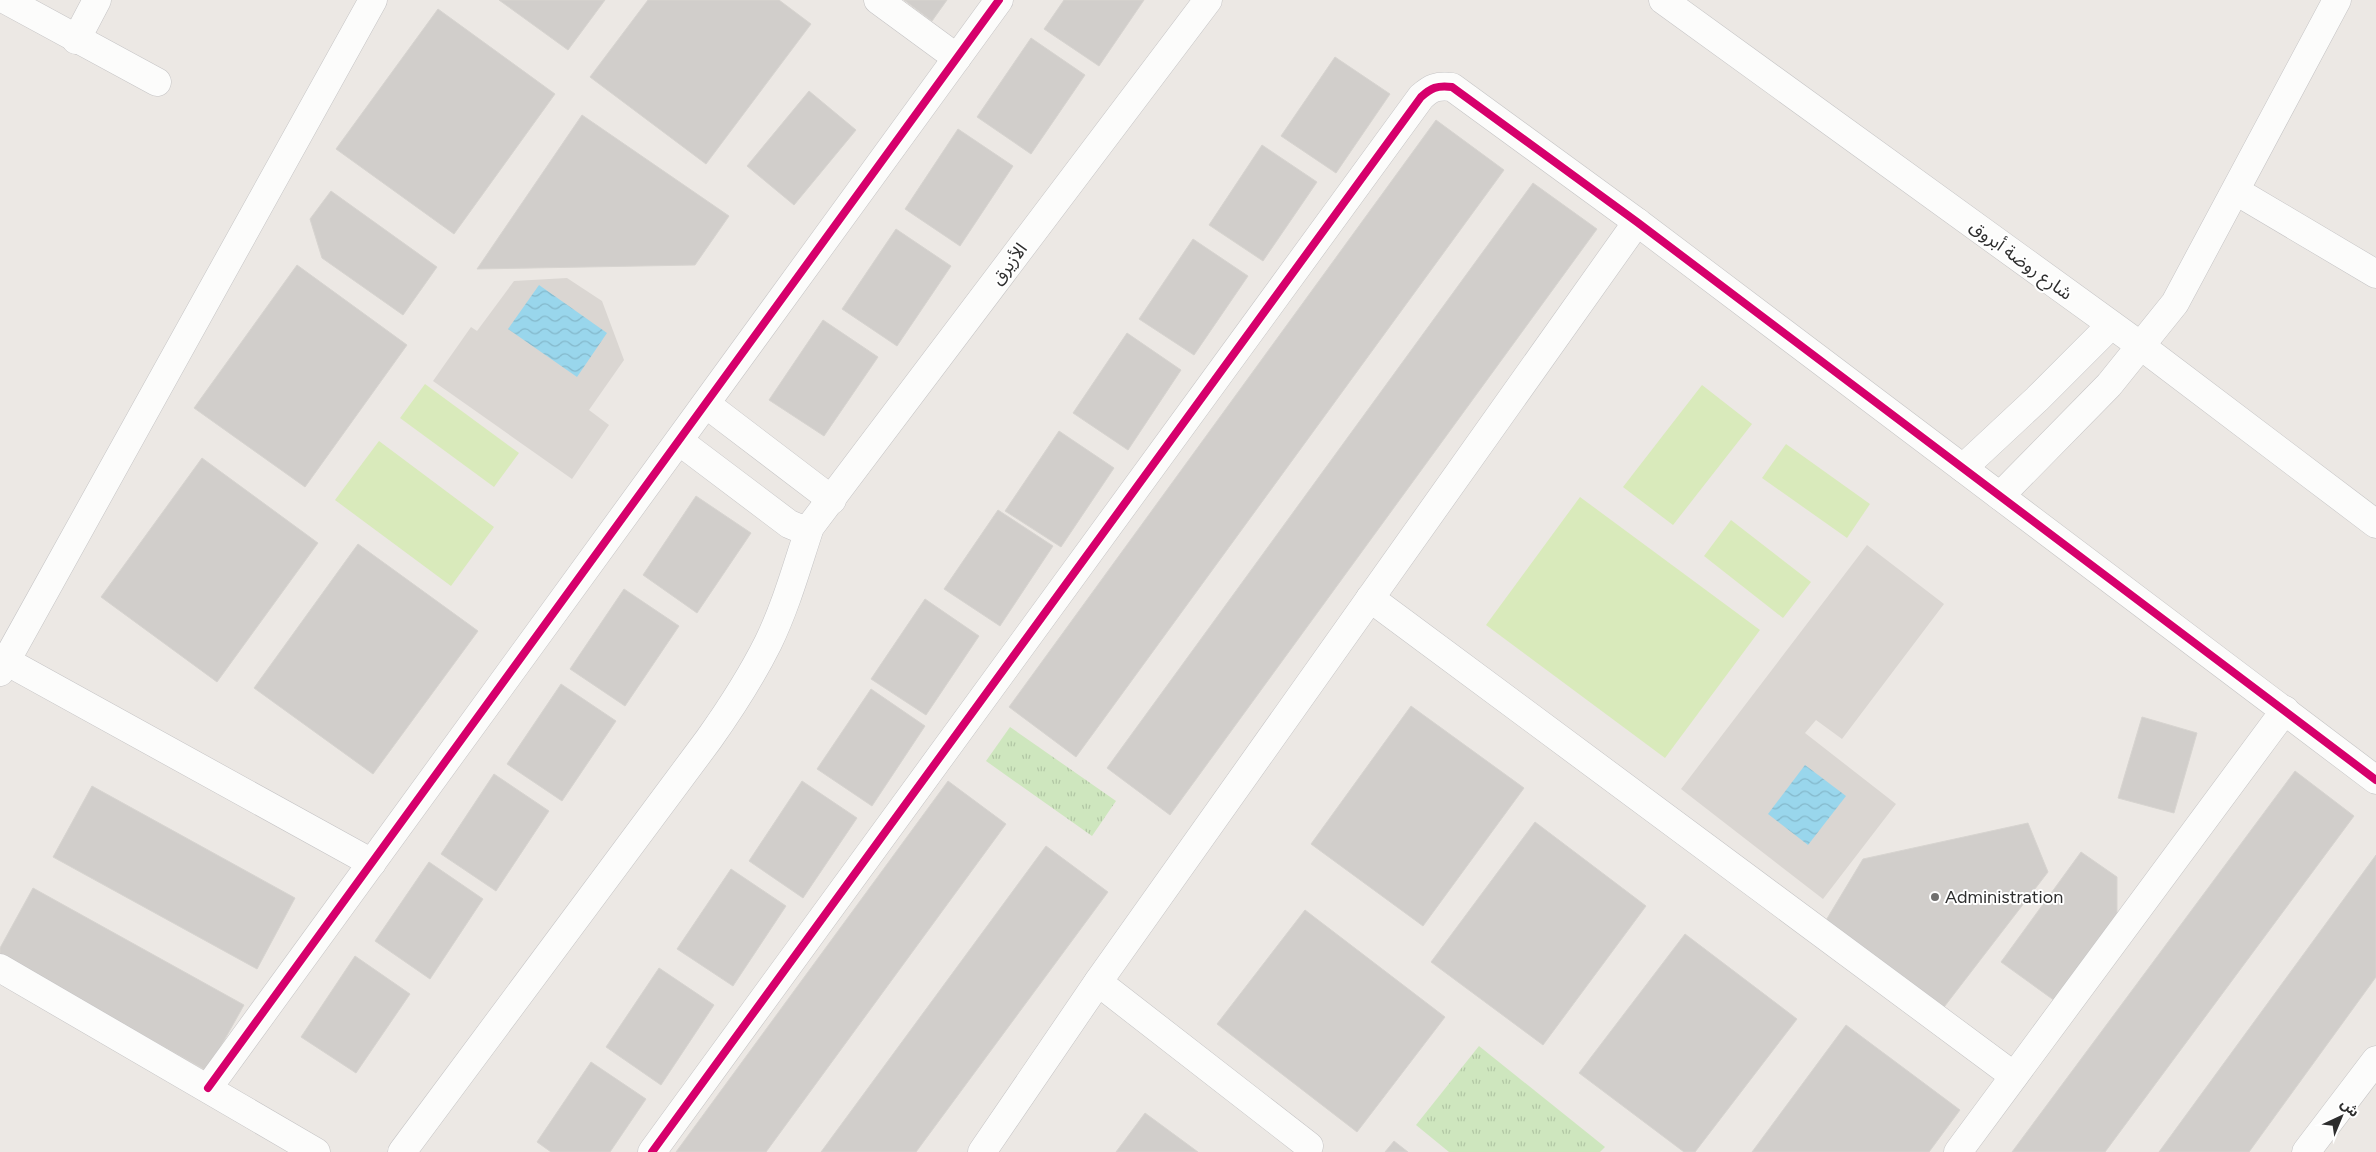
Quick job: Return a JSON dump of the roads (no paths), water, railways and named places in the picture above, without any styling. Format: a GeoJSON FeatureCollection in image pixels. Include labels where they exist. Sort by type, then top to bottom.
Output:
{"type":"FeatureCollection","features":[{"type":"Feature","properties":{"kind":"street"},"geometry":{"type":"LineString","coordinates":[[6,0],[76,40],[157,82]]}},
{"type":"Feature","properties":{"kind":"street"},"geometry":{"type":"LineString","coordinates":[[76,40],[97,0]]}},
{"type":"Feature","properties":{"kind":"street"},"geometry":{"type":"LineString","coordinates":[[372,863],[3,667],[373,0]]}},
{"type":"Feature","properties":{"kind":"street"},"geometry":{"type":"LineString","coordinates":[[878,0],[957,58]]}},
{"type":"Feature","properties":{"kind":"street"},"geometry":{"type":"LineString","coordinates":[[208,1088],[999,0]]}},
{"type":"Feature","properties":{"kind":"street","name":"الأزيرق"},"geometry":{"type":"LineString","coordinates":[[810,527],[1208,0]]}},
{"type":"Feature","properties":{"kind":"street","name":"شارع روضة أبروق"},"geometry":{"type":"LineString","coordinates":[[1663,0],[2141,346],[2376,524]]}},
{"type":"Feature","properties":{"kind":"street"},"geometry":{"type":"LineString","coordinates":[[2000,496],[2109,385],[2175,303],[2337,0]]}},
{"type":"Feature","properties":{"kind":"street"},"geometry":{"type":"LineString","coordinates":[[652,1152],[1415,105],[1431,88],[1441,85],[1452,87],[1637,222],[2376,780]]}},
{"type":"Feature","properties":{"kind":"street"},"geometry":{"type":"LineString","coordinates":[[2236,191],[2376,274]]}},
{"type":"Feature","properties":{"kind":"street"},"geometry":{"type":"LineString","coordinates":[[982,1152],[1098,982],[1637,222]]}},
{"type":"Feature","properties":{"kind":"street"},"geometry":{"type":"LineString","coordinates":[[1963,468],[2038,399],[2111,325]]}},
{"type":"Feature","properties":{"kind":"street"},"geometry":{"type":"LineString","coordinates":[[706,404],[832,500]]}},
{"type":"Feature","properties":{"kind":"street"},"geometry":{"type":"LineString","coordinates":[[679,441],[790,524],[801,529],[810,527]]}},
{"type":"Feature","properties":{"kind":"street"},"geometry":{"type":"LineString","coordinates":[[402,1152],[704,746],[741,692],[768,642],[790,590],[810,527]]}},
{"type":"Feature","properties":{"kind":"street"},"geometry":{"type":"LineString","coordinates":[[1370,598],[2014,1076]]}},
{"type":"Feature","properties":{"kind":"street"},"geometry":{"type":"LineString","coordinates":[[1958,1152],[2285,710]]}},
{"type":"Feature","properties":{"kind":"street"},"geometry":{"type":"LineString","coordinates":[[0,968],[316,1152]]}},
{"type":"Feature","properties":{"kind":"street"},"geometry":{"type":"LineString","coordinates":[[1098,982],[1309,1146]]}},
{"type":"Feature","properties":{"kind":"street"},"geometry":{"type":"LineString","coordinates":[[2306,1152],[2376,1060]]}},
{"type":"Feature","properties":{"kind":"water"},"geometry":{"type":"Polygon","coordinates":[[[539,285],[607,333],[577,377],[508,329],[539,285]]]}},
{"type":"Feature","properties":{"kind":"water"},"geometry":{"type":"Polygon","coordinates":[[[1805,765],[1846,796],[1808,845],[1768,814],[1805,765]]]}},
{"type":"Feature","properties":{"kind":"place","name":"Administration"},"geometry":{"type":"Point","coordinates":[1935,897]}}]}
